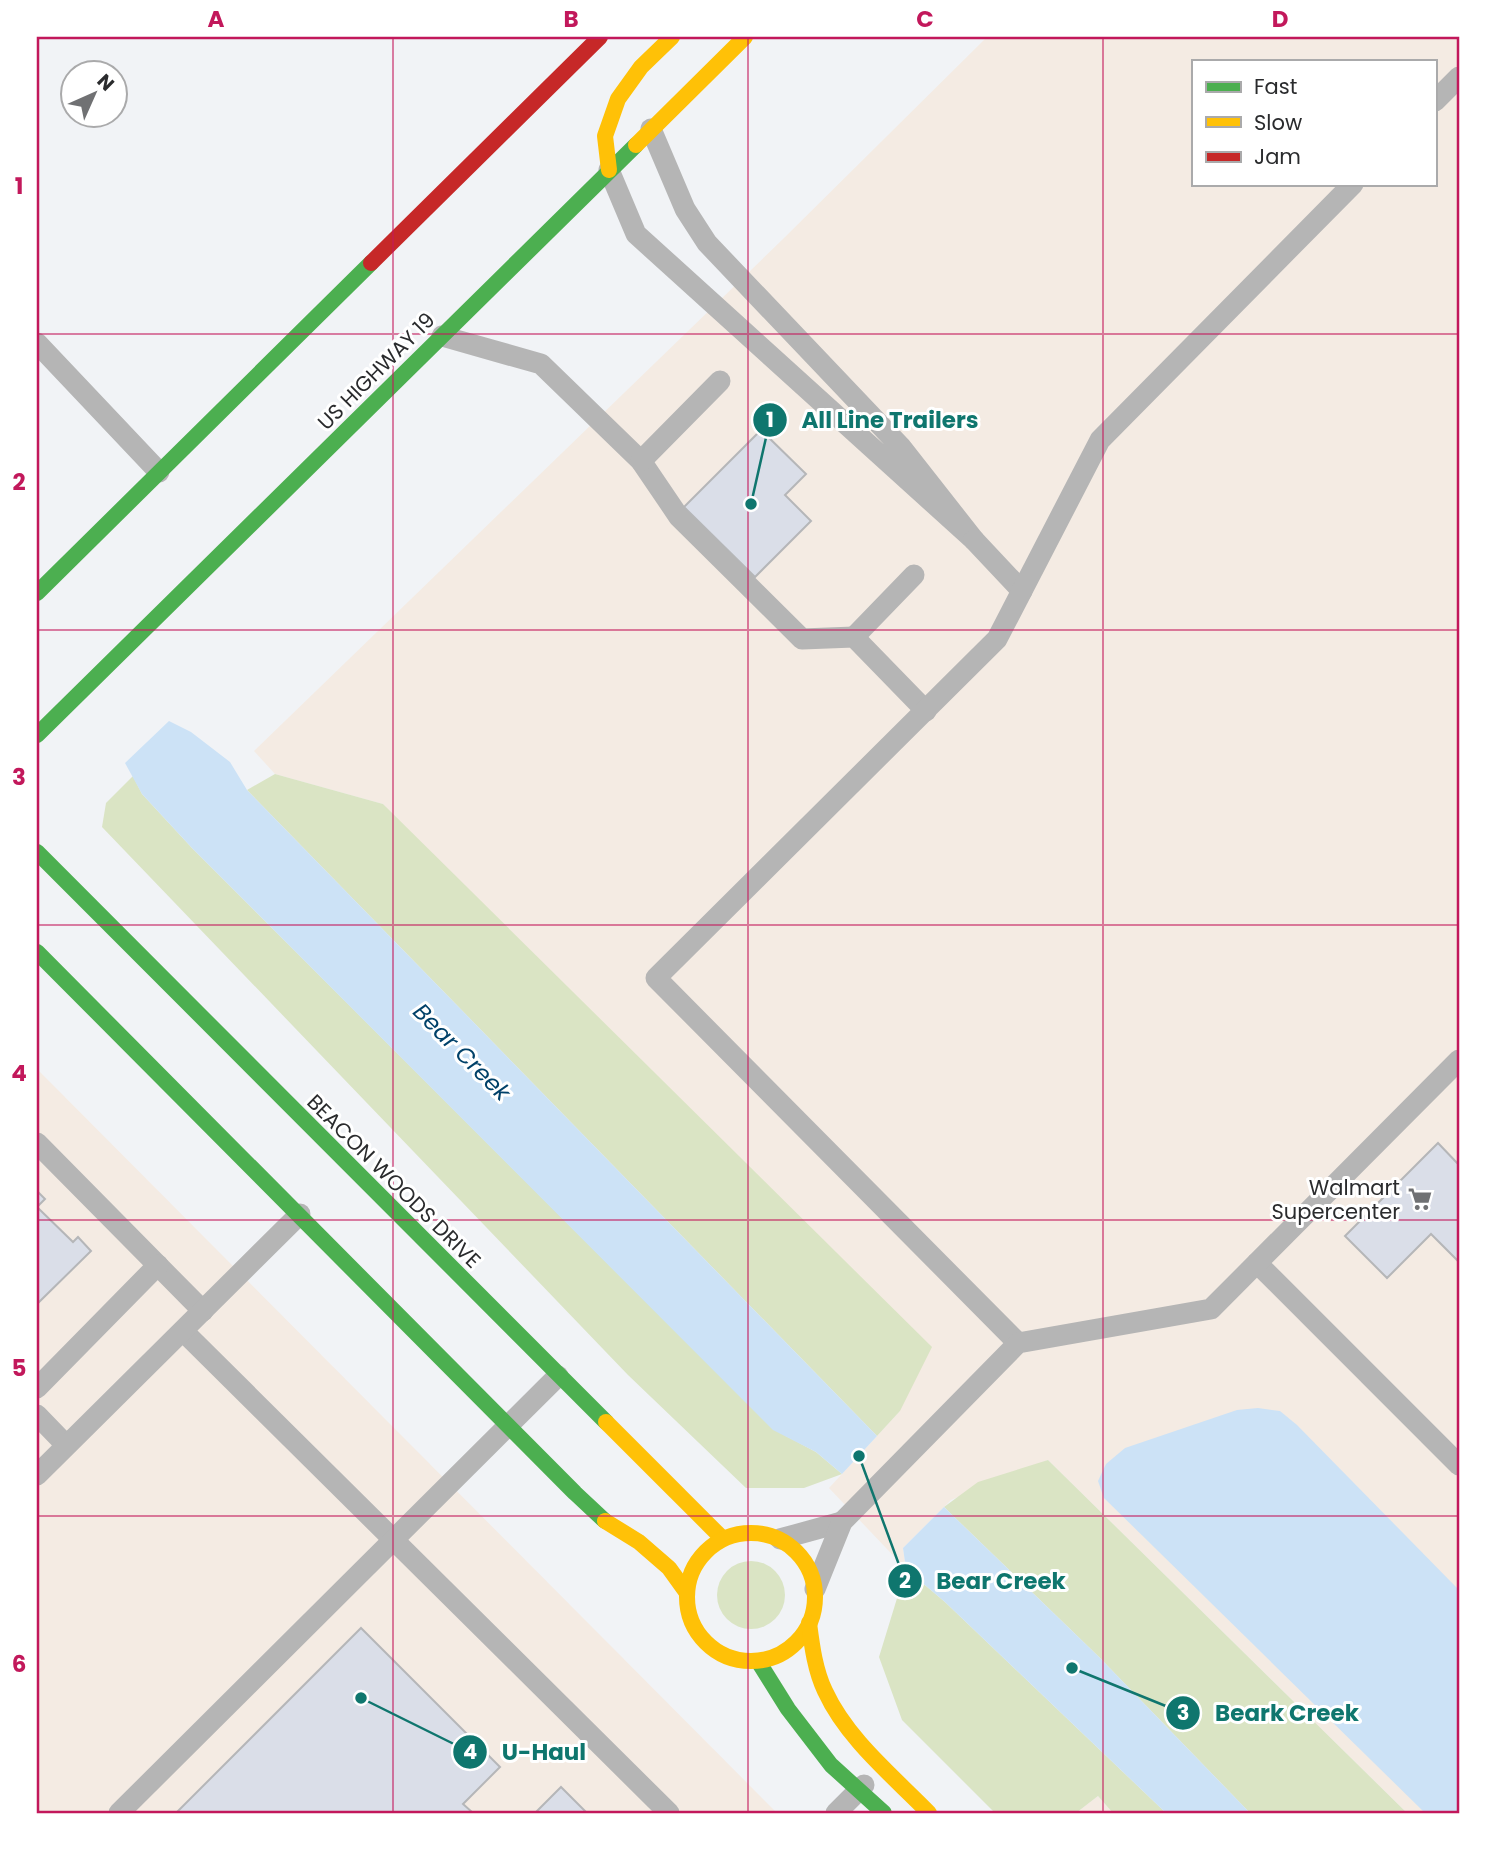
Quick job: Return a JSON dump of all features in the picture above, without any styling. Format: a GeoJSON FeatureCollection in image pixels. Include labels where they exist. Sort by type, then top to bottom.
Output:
{"type":"FeatureCollection","features":[{"type":"Feature","properties":{"kind":"main road"},"geometry":{"type":"LineString","coordinates":[[609,170],[605,136],[618,99],[641,67],[672,37]]}},
{"type":"Feature","properties":{"kind":"main road","name":"US HIGHWAY 19"},"geometry":{"type":"LineString","coordinates":[[37,735],[745,37]]}},
{"type":"Feature","properties":{"kind":"main road"},"geometry":{"type":"LineString","coordinates":[[37,593],[597,38]]}},
{"type":"Feature","properties":{"kind":"main road","name":"BEACON WOODS DRIVE"},"geometry":{"type":"LineString","coordinates":[[37,852],[722,1538]]}},
{"type":"Feature","properties":{"kind":"main road"},"geometry":{"type":"LineString","coordinates":[[37,951],[508,1426],[609,1524],[639,1542],[669,1569],[687,1592]]}},
{"type":"Feature","properties":{"kind":"main road"},"geometry":{"type":"LineString","coordinates":[[741,1532],[761,1533],[780,1539],[804,1560],[811,1574],[815,1589],[814,1609],[809,1623],[795,1645],[778,1656],[758,1661],[738,1660],[719,1653],[704,1641],[692,1624],[686,1605],[694,1566],[706,1550],[722,1538],[741,1532]]}},
{"type":"Feature","properties":{"kind":"main road"},"geometry":{"type":"LineString","coordinates":[[809,1623],[814,1656],[825,1692],[840,1717],[929,1813]]}},
{"type":"Feature","properties":{"kind":"main road"},"geometry":{"type":"LineString","coordinates":[[758,1661],[788,1709],[831,1765],[884,1813]]}},
{"type":"Feature","properties":{"kind":"lane"},"geometry":{"type":"LineString","coordinates":[[1436,101],[1459,77]]}},
{"type":"Feature","properties":{"kind":"lane"},"geometry":{"type":"LineString","coordinates":[[651,129],[685,209],[707,243],[901,447],[974,540]]}},
{"type":"Feature","properties":{"kind":"lane"},"geometry":{"type":"LineString","coordinates":[[609,170],[636,234],[974,540],[1022,591]]}},
{"type":"Feature","properties":{"kind":"lane"},"geometry":{"type":"LineString","coordinates":[[1018,1343],[656,978],[997,639],[1100,440],[1351,186]]}},
{"type":"Feature","properties":{"kind":"lane"},"geometry":{"type":"LineString","coordinates":[[442,336],[541,363],[641,461],[679,517],[802,639],[854,637],[914,575]]}},
{"type":"Feature","properties":{"kind":"lane"},"geometry":{"type":"LineString","coordinates":[[37,343],[159,471]]}},
{"type":"Feature","properties":{"kind":"lane"},"geometry":{"type":"LineString","coordinates":[[641,461],[720,381]]}},
{"type":"Feature","properties":{"kind":"lane"},"geometry":{"type":"LineString","coordinates":[[854,637],[926,711]]}},
{"type":"Feature","properties":{"kind":"lane"},"geometry":{"type":"LineString","coordinates":[[815,1589],[842,1522],[1018,1343],[1211,1309],[1459,1060]]}},
{"type":"Feature","properties":{"kind":"lane"},"geometry":{"type":"LineString","coordinates":[[37,1143],[203,1311]]}},
{"type":"Feature","properties":{"kind":"lane"},"geometry":{"type":"LineString","coordinates":[[37,1475],[300,1214]]}},
{"type":"Feature","properties":{"kind":"lane"},"geometry":{"type":"LineString","coordinates":[[1257,1263],[1459,1465]]}},
{"type":"Feature","properties":{"kind":"lane"},"geometry":{"type":"LineString","coordinates":[[37,1388],[158,1265]]}},
{"type":"Feature","properties":{"kind":"lane"},"geometry":{"type":"LineString","coordinates":[[183,1331],[669,1813]]}},
{"type":"Feature","properties":{"kind":"lane"},"geometry":{"type":"LineString","coordinates":[[119,1813],[558,1376]]}},
{"type":"Feature","properties":{"kind":"lane"},"geometry":{"type":"LineString","coordinates":[[37,1415],[66,1445]]}},
{"type":"Feature","properties":{"kind":"lane"},"geometry":{"type":"LineString","coordinates":[[780,1539],[842,1522]]}},
{"type":"Feature","properties":{"kind":"lane"},"geometry":{"type":"LineString","coordinates":[[836,1813],[884,1766]]}},
{"type":"Feature","properties":{"kind":"shaded area"},"geometry":{"type":"Polygon","coordinates":[[[987,37],[1459,37],[1459,1813],[1407,1813],[1048,1460],[951,1500],[903,1548],[906,1569],[829,1488],[900,1411],[383,804],[275,774],[254,751],[782,240],[987,37]]]}},
{"type":"Feature","properties":{"kind":"shaded area"},"geometry":{"type":"Polygon","coordinates":[[[37,1069],[777,1813],[37,1813],[37,1069]]]}},
{"type":"Feature","properties":{"kind":"shaded area"},"geometry":{"type":"Polygon","coordinates":[[[1098,1796],[1113,1813],[1076,1813],[1098,1796]]]}},
{"type":"Feature","properties":{"kind":"green space"},"geometry":{"type":"Polygon","coordinates":[[[275,774],[383,804],[932,1347],[900,1411],[877,1436],[247,790],[275,774]]]}},
{"type":"Feature","properties":{"kind":"green space"},"geometry":{"type":"Polygon","coordinates":[[[133,776],[142,794],[192,848],[773,1429],[816,1452],[842,1474],[804,1488],[746,1488],[628,1375],[102,827],[106,803],[133,776]]]}},
{"type":"Feature","properties":{"kind":"green space"},"geometry":{"type":"Polygon","coordinates":[[[1048,1460],[1407,1813],[1250,1813],[1099,1657],[944,1507],[978,1482],[1048,1460]]]}},
{"type":"Feature","properties":{"kind":"green space"},"geometry":{"type":"Polygon","coordinates":[[[751,1561],[764,1564],[775,1571],[782,1582],[785,1595],[782,1608],[775,1619],[764,1626],[751,1629],[738,1626],[727,1619],[720,1608],[717,1595],[720,1582],[727,1571],[738,1564],[751,1561]]]}},
{"type":"Feature","properties":{"kind":"green space"},"geometry":{"type":"Polygon","coordinates":[[[906,1569],[945,1602],[1166,1813],[1113,1813],[1098,1796],[1076,1813],[995,1813],[902,1720],[879,1657],[906,1569]]]}},
{"type":"Feature","properties":{"kind":"water"},"geometry":{"type":"Polygon","coordinates":[[[169,721],[191,732],[230,762],[247,790],[877,1436],[842,1474],[816,1452],[773,1430],[192,848],[142,794],[125,763],[169,721]]]}},
{"type":"Feature","properties":{"kind":"water"},"geometry":{"type":"Polygon","coordinates":[[[1258,1408],[1280,1411],[1297,1425],[1459,1590],[1459,1813],[1425,1813],[1104,1498],[1098,1481],[1106,1464],[1125,1448],[1237,1410],[1258,1408]]]}},
{"type":"Feature","properties":{"kind":"water"},"geometry":{"type":"Polygon","coordinates":[[[944,1507],[1099,1657],[1250,1813],[1166,1813],[945,1602],[906,1569],[903,1548],[944,1507]]]}},
{"type":"Feature","properties":{"kind":"building"},"geometry":{"type":"Polygon","coordinates":[[[761,430],[806,474],[785,495],[811,521],[755,577],[684,507],[761,430]]]}},
{"type":"Feature","properties":{"kind":"building","name":"Walmart Supercenter"},"geometry":{"type":"Polygon","coordinates":[[[1438,1143],[1459,1165],[1459,1262],[1431,1234],[1387,1278],[1345,1236],[1438,1143]]]}},
{"type":"Feature","properties":{"kind":"building"},"geometry":{"type":"Polygon","coordinates":[[[37,1191],[45,1199],[37,1207],[37,1191]]]}},
{"type":"Feature","properties":{"kind":"building"},"geometry":{"type":"Polygon","coordinates":[[[37,1207],[73,1242],[78,1237],[91,1251],[37,1304],[37,1207]]]}},
{"type":"Feature","properties":{"kind":"building"},"geometry":{"type":"Polygon","coordinates":[[[361,1628],[500,1767],[463,1804],[473,1813],[176,1813],[361,1628]]]}},
{"type":"Feature","properties":{"kind":"building"},"geometry":{"type":"Polygon","coordinates":[[[561,1787],[587,1813],[535,1813],[561,1787]]]}},
{"type":"Feature","properties":{"kind":"traffic: fast"},"geometry":{"type":"LineString","coordinates":[[37,735],[636,145]]}},
{"type":"Feature","properties":{"kind":"traffic: fast"},"geometry":{"type":"LineString","coordinates":[[37,593],[371,263]]}},
{"type":"Feature","properties":{"kind":"traffic: fast"},"geometry":{"type":"LineString","coordinates":[[37,852],[606,1422]]}},
{"type":"Feature","properties":{"kind":"traffic: fast"},"geometry":{"type":"LineString","coordinates":[[37,952],[605,1521]]}},
{"type":"Feature","properties":{"kind":"traffic: fast"},"geometry":{"type":"LineString","coordinates":[[758,1661],[788,1709],[831,1765],[884,1813]]}},
{"type":"Feature","properties":{"kind":"traffic: slow"},"geometry":{"type":"LineString","coordinates":[[609,170],[605,136],[618,99],[641,67],[672,37]]}},
{"type":"Feature","properties":{"kind":"traffic: slow"},"geometry":{"type":"LineString","coordinates":[[636,145],[745,37]]}},
{"type":"Feature","properties":{"kind":"traffic: slow"},"geometry":{"type":"LineString","coordinates":[[606,1422],[722,1538]]}},
{"type":"Feature","properties":{"kind":"traffic: slow"},"geometry":{"type":"LineString","coordinates":[[605,1521],[639,1542],[669,1568],[687,1593]]}},
{"type":"Feature","properties":{"kind":"traffic: slow"},"geometry":{"type":"LineString","coordinates":[[751,1533],[776,1538],[796,1552],[810,1572],[815,1597],[810,1622],[796,1642],[776,1656],[751,1661],[726,1656],[706,1642],[692,1622],[687,1597],[692,1572],[706,1552],[726,1538],[751,1533]]}},
{"type":"Feature","properties":{"kind":"traffic: slow"},"geometry":{"type":"LineString","coordinates":[[809,1623],[819,1675],[834,1709],[858,1741],[929,1813]]}},
{"type":"Feature","properties":{"kind":"traffic: jam"},"geometry":{"type":"LineString","coordinates":[[371,263],[600,37]]}},
{"type":"Feature","properties":{"kind":"place","name":"All Line Trailers"},"geometry":{"type":"Point","coordinates":[751,504]}},
{"type":"Feature","properties":{"kind":"place","name":"Walmart Supercenter"},"geometry":{"type":"Point","coordinates":[1420,1199]}},
{"type":"Feature","properties":{"kind":"place","name":"Bear Creek"},"geometry":{"type":"Point","coordinates":[859,1456]}},
{"type":"Feature","properties":{"kind":"place","name":"Beark Creek"},"geometry":{"type":"Point","coordinates":[1072,1668]}},
{"type":"Feature","properties":{"kind":"place","name":"U-Haul"},"geometry":{"type":"Point","coordinates":[361,1698]}}]}
